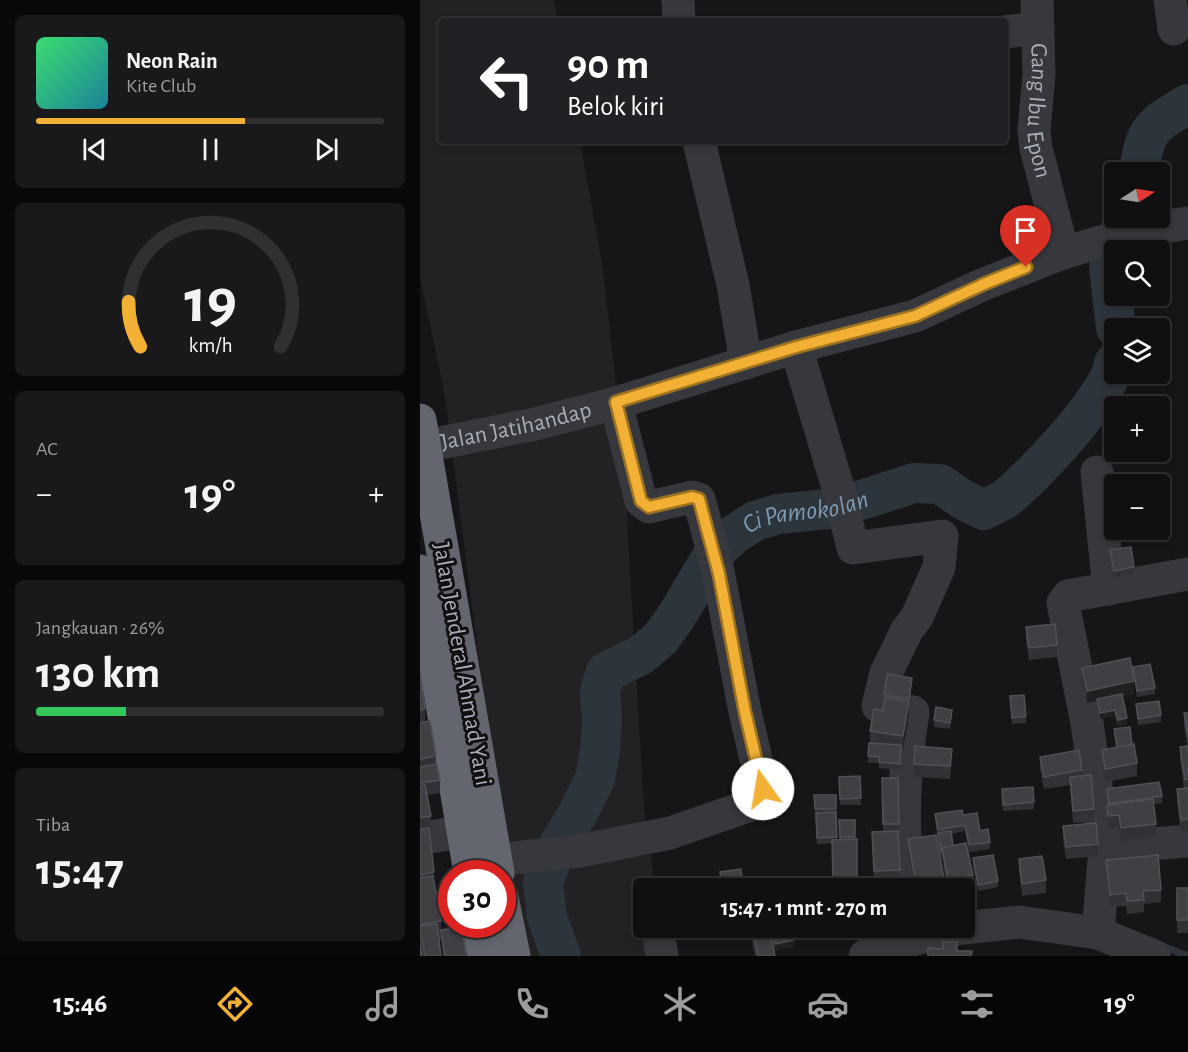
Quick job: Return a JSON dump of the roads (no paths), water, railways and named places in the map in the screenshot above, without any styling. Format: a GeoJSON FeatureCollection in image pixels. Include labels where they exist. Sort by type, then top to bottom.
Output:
{"type":"FeatureCollection","features":[{"type":"Feature","properties":{"kind":"highway","name":"Jalan Jenderal Ahmad Yani"},"geometry":{"type":"LineString","coordinates":[[422,433],[487,860]]}},
{"type":"Feature","properties":{"kind":"highway","name":"Jalan Jenderal Ahmad Yani"},"geometry":{"type":"LineString","coordinates":[[420,572],[425,630],[463,831],[482,860]]}},
{"type":"Feature","properties":{"kind":"highway"},"geometry":{"type":"LineString","coordinates":[[481,938],[484,956]]}},
{"type":"Feature","properties":{"kind":"highway"},"geometry":{"type":"LineString","coordinates":[[510,938],[514,956]]}},
{"type":"Feature","properties":{"kind":"street"},"geometry":{"type":"LineString","coordinates":[[678,0],[679,18]]}},
{"type":"Feature","properties":{"kind":"street"},"geometry":{"type":"LineString","coordinates":[[1008,30],[1037,14]]}},
{"type":"Feature","properties":{"kind":"street","name":"Gang Ibu Epon"},"geometry":{"type":"LineString","coordinates":[[1037,14],[1039,74],[1034,130],[1036,148],[1063,253]]}},
{"type":"Feature","properties":{"kind":"street"},"geometry":{"type":"LineString","coordinates":[[700,144],[733,285],[746,363]]}},
{"type":"Feature","properties":{"kind":"street","name":"Jalan Jatihandap"},"geometry":{"type":"LineString","coordinates":[[422,433],[535,423],[616,402],[796,347],[915,316],[984,284],[1063,253],[1141,230],[1188,223]]}},
{"type":"Feature","properties":{"kind":"street"},"geometry":{"type":"LineString","coordinates":[[796,347],[843,505],[853,548],[942,536],[939,567],[917,617],[907,630],[886,672],[878,706],[913,712],[906,760],[904,796],[907,878]]}},
{"type":"Feature","properties":{"kind":"street"},"geometry":{"type":"LineString","coordinates":[[516,863],[670,833],[751,805],[760,798],[763,789],[745,712],[718,571],[699,499],[692,497],[649,507],[641,501],[616,402]]}},
{"type":"Feature","properties":{"kind":"street"},"geometry":{"type":"LineString","coordinates":[[1096,472],[1109,589]]}},
{"type":"Feature","properties":{"kind":"street"},"geometry":{"type":"LineString","coordinates":[[1098,933],[1105,848],[1087,723],[1063,603],[1068,596],[1188,574]]}},
{"type":"Feature","properties":{"kind":"street"},"geometry":{"type":"LineString","coordinates":[[420,839],[463,831]]}},
{"type":"Feature","properties":{"kind":"street"},"geometry":{"type":"LineString","coordinates":[[1105,848],[1188,841]]}},
{"type":"Feature","properties":{"kind":"street"},"geometry":{"type":"LineString","coordinates":[[975,927],[1019,922],[1098,933],[1154,956]]}},
{"type":"Feature","properties":{"kind":"street"},"geometry":{"type":"LineString","coordinates":[[865,956],[901,938]]}},
{"type":"Feature","properties":{"kind":"waterway","name":"Ci Pamokolan"},"geometry":{"type":"LineString","coordinates":[[1140,162],[1147,137],[1152,130],[1188,104]]}},
{"type":"Feature","properties":{"kind":"waterway","name":"Ci Pamokolan"},"geometry":{"type":"LineString","coordinates":[[1115,318],[1109,268],[1121,228]]}},
{"type":"Feature","properties":{"kind":"waterway","name":"Ci Pamokolan"},"geometry":{"type":"LineString","coordinates":[[561,956],[547,917],[543,883],[554,853],[595,779],[602,720],[600,692],[606,672],[641,655],[660,639],[676,617],[714,553],[733,535],[755,521],[778,514],[837,508],[914,483],[940,484],[984,510],[1005,499],[1051,455],[1085,415],[1106,384]]}},
{"type":"Feature","properties":{"kind":"waterway"},"geometry":{"type":"LineString","coordinates":[[1160,945],[1188,956]]}}]}
